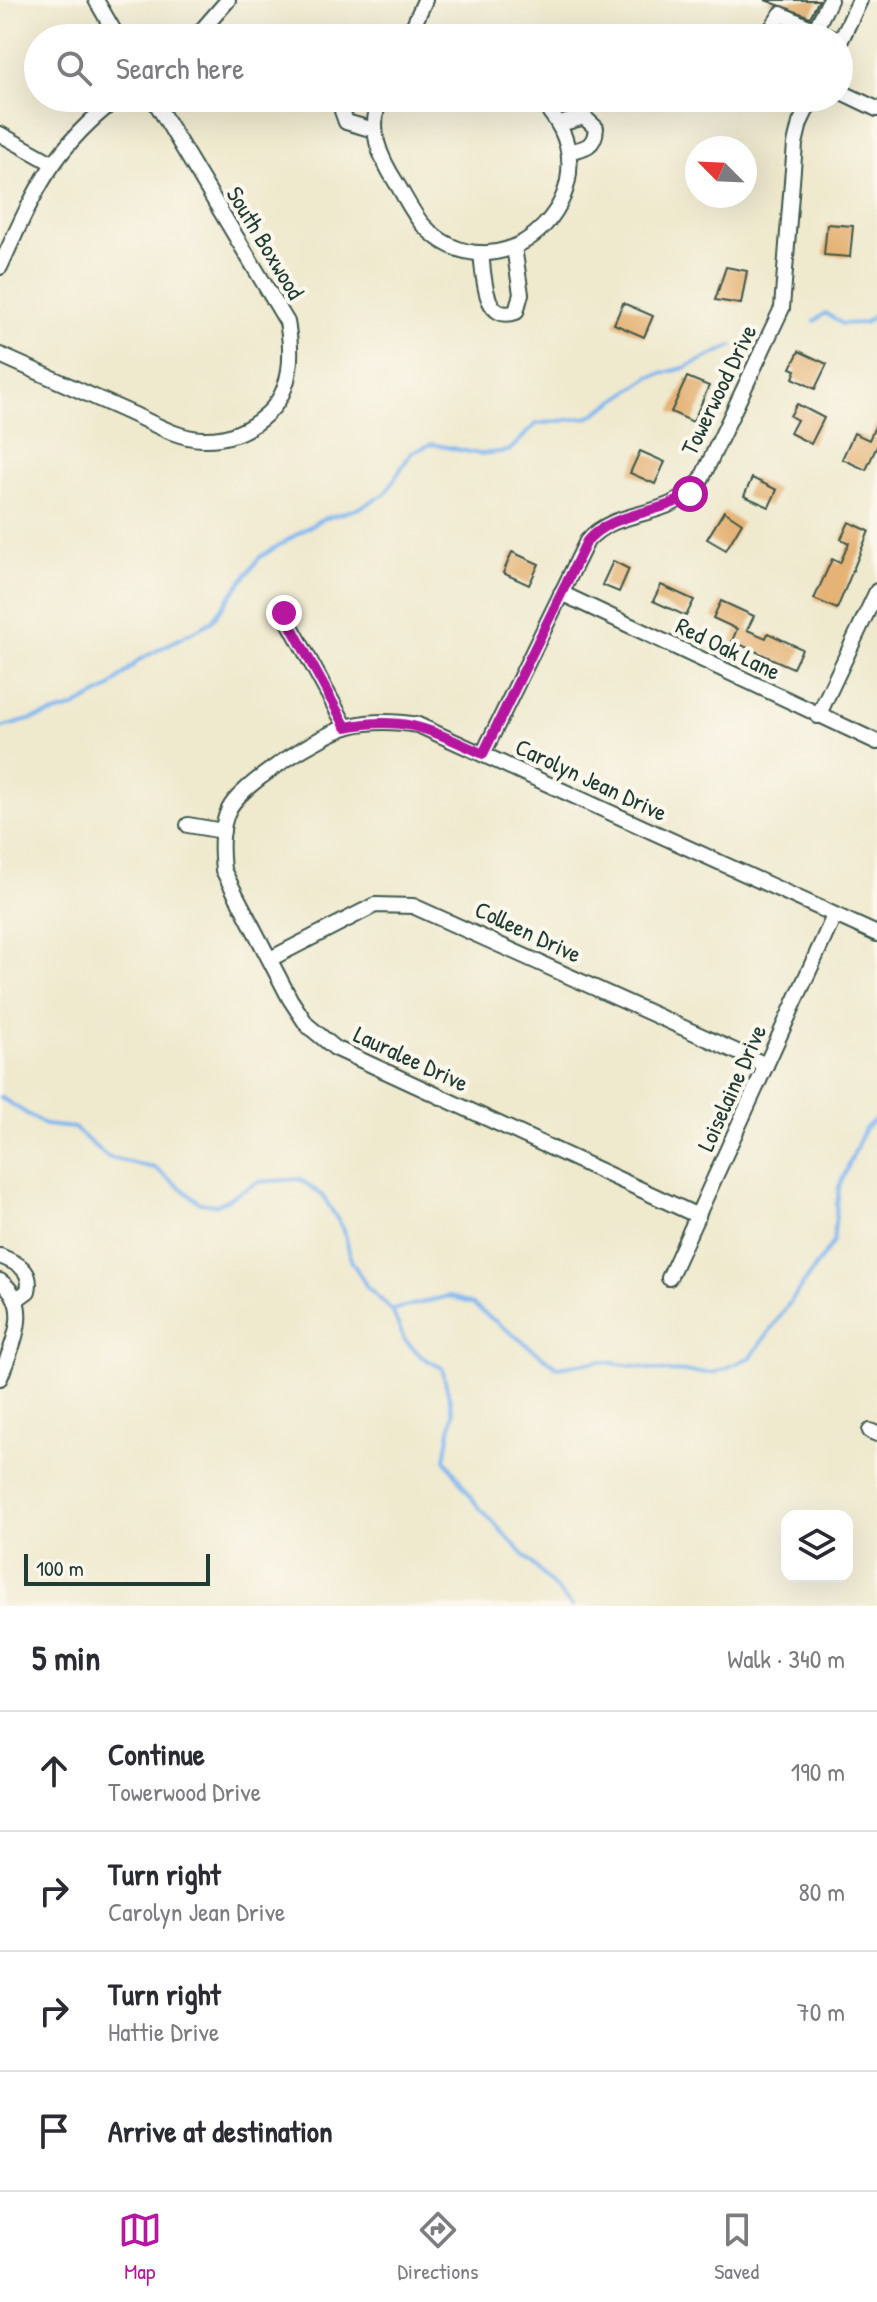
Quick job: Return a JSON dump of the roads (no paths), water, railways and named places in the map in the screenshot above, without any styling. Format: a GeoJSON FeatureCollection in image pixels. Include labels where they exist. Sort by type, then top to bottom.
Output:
{"type":"FeatureCollection","features":[{"type":"Feature","properties":{"kind":"street"},"geometry":{"type":"LineString","coordinates":[[96,0],[110,24]]}},
{"type":"Feature","properties":{"kind":"street"},"geometry":{"type":"LineString","coordinates":[[207,24],[228,0]]}},
{"type":"Feature","properties":{"kind":"street"},"geometry":{"type":"LineString","coordinates":[[414,24],[425,0]]}},
{"type":"Feature","properties":{"kind":"street"},"geometry":{"type":"LineString","coordinates":[[818,24],[830,0]]}},
{"type":"Feature","properties":{"kind":"street"},"geometry":{"type":"LineString","coordinates":[[847,24],[860,0]]}},
{"type":"Feature","properties":{"kind":"street"},"geometry":{"type":"LineString","coordinates":[[774,24],[781,14],[802,24]]}},
{"type":"Feature","properties":{"kind":"street"},"geometry":{"type":"LineString","coordinates":[[853,98],[877,109]]}},
{"type":"Feature","properties":{"kind":"street"},"geometry":{"type":"LineString","coordinates":[[0,267],[35,190],[52,163],[81,127],[100,112]]}},
{"type":"Feature","properties":{"kind":"street","name":"South Boxwood"},"geometry":{"type":"LineString","coordinates":[[0,355],[175,433],[199,439],[233,436],[246,430],[271,410],[281,396],[292,360],[287,322],[161,112]]}},
{"type":"Feature","properties":{"kind":"street"},"geometry":{"type":"LineString","coordinates":[[342,112],[346,122],[374,130]]}},
{"type":"Feature","properties":{"kind":"street"},"geometry":{"type":"LineString","coordinates":[[378,112],[374,130],[385,166],[422,224],[451,244],[481,253],[514,247],[548,224],[561,206],[568,180],[569,151],[560,124],[549,112]]}},
{"type":"Feature","properties":{"kind":"street","name":"Towerwood Drive"},"geometry":{"type":"LineString","coordinates":[[483,754],[561,593],[595,531],[674,505],[690,494],[701,480],[782,308],[795,144],[805,112]]}},
{"type":"Feature","properties":{"kind":"street"},"geometry":{"type":"LineString","coordinates":[[560,124],[584,117],[596,128],[595,138],[586,148],[569,151]]}},
{"type":"Feature","properties":{"kind":"street"},"geometry":{"type":"LineString","coordinates":[[0,134],[52,163]]}},
{"type":"Feature","properties":{"kind":"street"},"geometry":{"type":"LineString","coordinates":[[481,253],[492,306],[498,314],[507,316],[516,312],[521,304],[514,247]]}},
{"type":"Feature","properties":{"kind":"street"},"geometry":{"type":"LineString","coordinates":[[818,716],[877,591]]}},
{"type":"Feature","properties":{"kind":"street","name":"Red Oak Lane"},"geometry":{"type":"LineString","coordinates":[[561,593],[877,742]]}},
{"type":"Feature","properties":{"kind":"street"},"geometry":{"type":"LineString","coordinates":[[284,613],[346,727]]}},
{"type":"Feature","properties":{"kind":"street","name":"Carolyn Jean Drive"},"geometry":{"type":"LineString","coordinates":[[223,831],[229,810],[256,778],[346,727],[376,721],[418,725],[877,934]]}},
{"type":"Feature","properties":{"kind":"street"},"geometry":{"type":"LineString","coordinates":[[188,825],[223,831]]}},
{"type":"Feature","properties":{"kind":"street","name":"Lauralee Drive"},"geometry":{"type":"LineString","coordinates":[[223,831],[223,870],[307,1025],[335,1048],[698,1216]]}},
{"type":"Feature","properties":{"kind":"street","name":"Colleen Drive"},"geometry":{"type":"LineString","coordinates":[[270,959],[375,905],[413,906],[766,1065]]}},
{"type":"Feature","properties":{"kind":"street","name":"Loiselaine Drive"},"geometry":{"type":"LineString","coordinates":[[669,1278],[834,916]]}},
{"type":"Feature","properties":{"kind":"street"},"geometry":{"type":"LineString","coordinates":[[0,1256],[24,1268],[30,1277],[28,1291],[17,1299]]}},
{"type":"Feature","properties":{"kind":"street"},"geometry":{"type":"LineString","coordinates":[[0,1281],[17,1299],[17,1327],[0,1378]]}},
{"type":"Feature","properties":{"kind":"waterway"},"geometry":{"type":"LineString","coordinates":[[815,321],[825,313],[842,324],[865,323],[877,312]]}},
{"type":"Feature","properties":{"kind":"waterway"},"geometry":{"type":"LineString","coordinates":[[0,728],[72,708],[108,689],[139,660],[211,622],[260,557],[320,520],[359,508],[385,494],[411,453],[432,444],[479,454],[509,451],[536,424],[590,417],[650,377],[684,368],[732,346]]}},
{"type":"Feature","properties":{"kind":"waterway"},"geometry":{"type":"LineString","coordinates":[[0,1097],[45,1125],[74,1128],[107,1157],[155,1168],[200,1203],[217,1205],[258,1182],[300,1179],[323,1196],[344,1230],[351,1260],[367,1287],[392,1310],[404,1339],[422,1357],[442,1368],[453,1413],[445,1459],[476,1504],[572,1606]]}},
{"type":"Feature","properties":{"kind":"waterway"},"geometry":{"type":"LineString","coordinates":[[392,1310],[449,1296],[472,1304],[557,1367],[600,1361],[664,1371],[714,1373],[751,1357],[833,1242],[839,1187],[865,1128],[877,1118]]}}]}
